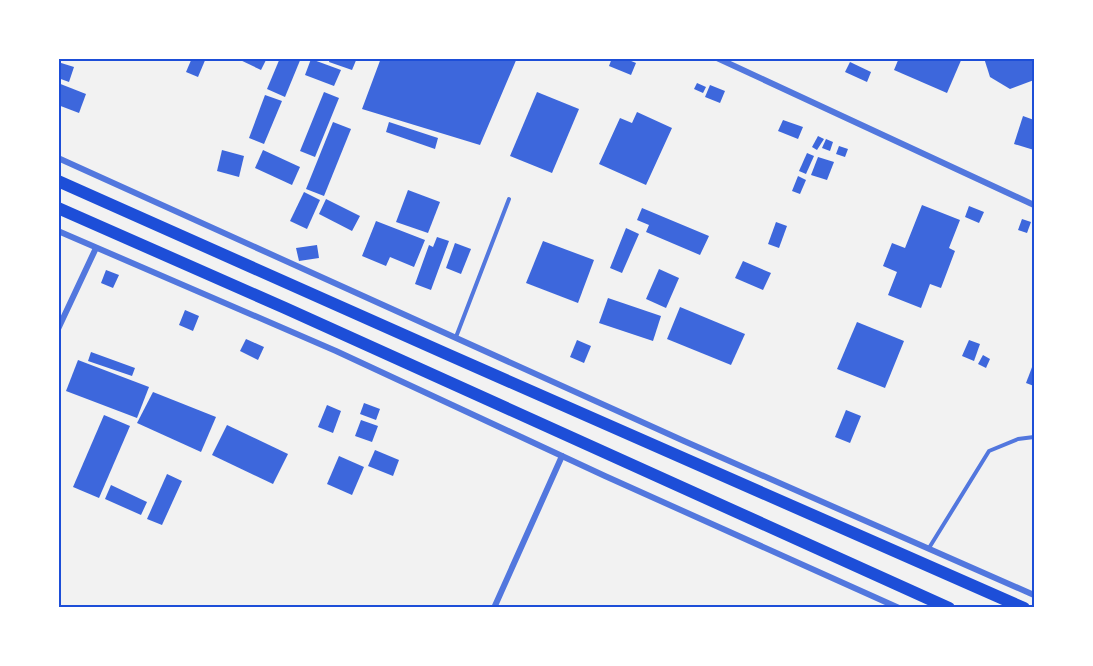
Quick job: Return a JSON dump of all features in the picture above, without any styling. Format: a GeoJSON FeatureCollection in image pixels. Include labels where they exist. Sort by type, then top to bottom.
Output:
{"type":"FeatureCollection","features":[{"type":"Feature","properties":{"kind":"main road"},"geometry":{"type":"LineString","coordinates":[[58,181],[1024,608]]}},
{"type":"Feature","properties":{"kind":"main road"},"geometry":{"type":"LineString","coordinates":[[58,208],[950,608]]}},
{"type":"Feature","properties":{"kind":"street"},"geometry":{"type":"LineString","coordinates":[[721,59],[1035,205]]}},
{"type":"Feature","properties":{"kind":"street"},"geometry":{"type":"LineString","coordinates":[[58,158],[684,441],[1035,595]]}},
{"type":"Feature","properties":{"kind":"street"},"geometry":{"type":"LineString","coordinates":[[58,231],[336,351],[899,608]]}},
{"type":"Feature","properties":{"kind":"street"},"geometry":{"type":"LineString","coordinates":[[58,329],[96,248]]}},
{"type":"Feature","properties":{"kind":"street"},"geometry":{"type":"LineString","coordinates":[[494,608],[562,456]]}},
{"type":"Feature","properties":{"kind":"lane"},"geometry":{"type":"LineString","coordinates":[[456,337],[509,199]]}},
{"type":"Feature","properties":{"kind":"lane"},"geometry":{"type":"LineString","coordinates":[[929,548],[989,451],[1018,439],[1035,437]]}},
{"type":"Feature","properties":{"kind":"building"},"geometry":{"type":"Polygon","coordinates":[[[192,58],[206,58],[198,77],[186,72],[192,58]]]}},
{"type":"Feature","properties":{"kind":"building"},"geometry":{"type":"Polygon","coordinates":[[[236,58],[267,58],[261,70],[236,58]]]}},
{"type":"Feature","properties":{"kind":"building"},"geometry":{"type":"Polygon","coordinates":[[[280,58],[301,58],[285,97],[267,89],[280,58]]]}},
{"type":"Feature","properties":{"kind":"building"},"geometry":{"type":"Polygon","coordinates":[[[330,58],[357,58],[352,70],[329,62],[330,58]]]}},
{"type":"Feature","properties":{"kind":"building"},"geometry":{"type":"Polygon","coordinates":[[[381,58],[517,58],[480,145],[362,109],[381,58]]]}},
{"type":"Feature","properties":{"kind":"building"},"geometry":{"type":"Polygon","coordinates":[[[612,58],[624,58],[636,63],[631,75],[609,66],[612,58]]]}},
{"type":"Feature","properties":{"kind":"building"},"geometry":{"type":"Polygon","coordinates":[[[899,58],[962,58],[947,93],[894,70],[899,58]]]}},
{"type":"Feature","properties":{"kind":"building"},"geometry":{"type":"Polygon","coordinates":[[[984,58],[1034,58],[1034,80],[1010,89],[990,77],[984,58]]]}},
{"type":"Feature","properties":{"kind":"building"},"geometry":{"type":"Polygon","coordinates":[[[311,59],[341,70],[334,86],[305,75],[311,59]]]}},
{"type":"Feature","properties":{"kind":"building"},"geometry":{"type":"Polygon","coordinates":[[[58,62],[74,67],[69,82],[58,78],[58,62]]]}},
{"type":"Feature","properties":{"kind":"building"},"geometry":{"type":"Polygon","coordinates":[[[850,62],[871,72],[867,82],[845,72],[850,62]]]}},
{"type":"Feature","properties":{"kind":"building"},"geometry":{"type":"Polygon","coordinates":[[[58,83],[86,94],[79,113],[58,105],[58,83]]]}},
{"type":"Feature","properties":{"kind":"building"},"geometry":{"type":"Polygon","coordinates":[[[697,83],[706,87],[703,93],[694,89],[697,83]]]}},
{"type":"Feature","properties":{"kind":"building"},"geometry":{"type":"Polygon","coordinates":[[[710,85],[725,91],[720,103],[705,97],[710,85]]]}},
{"type":"Feature","properties":{"kind":"building"},"geometry":{"type":"Polygon","coordinates":[[[324,92],[339,98],[315,157],[300,151],[324,92]]]}},
{"type":"Feature","properties":{"kind":"building"},"geometry":{"type":"Polygon","coordinates":[[[537,92],[579,109],[552,173],[510,156],[537,92]]]}},
{"type":"Feature","properties":{"kind":"building"},"geometry":{"type":"Polygon","coordinates":[[[265,95],[282,101],[264,144],[249,138],[265,95]]]}},
{"type":"Feature","properties":{"kind":"building"},"geometry":{"type":"Polygon","coordinates":[[[637,112],[672,128],[646,185],[599,164],[620,118],[632,123],[637,112]]]}},
{"type":"Feature","properties":{"kind":"building"},"geometry":{"type":"Polygon","coordinates":[[[1023,116],[1034,120],[1034,150],[1014,144],[1023,116]]]}},
{"type":"Feature","properties":{"kind":"building"},"geometry":{"type":"Polygon","coordinates":[[[783,120],[803,127],[798,139],[778,131],[783,120]]]}},
{"type":"Feature","properties":{"kind":"building"},"geometry":{"type":"Polygon","coordinates":[[[333,122],[351,129],[324,196],[306,189],[333,122]]]}},
{"type":"Feature","properties":{"kind":"building"},"geometry":{"type":"Polygon","coordinates":[[[389,122],[438,138],[435,149],[386,132],[389,122]]]}},
{"type":"Feature","properties":{"kind":"building"},"geometry":{"type":"Polygon","coordinates":[[[818,136],[824,139],[817,150],[812,147],[818,136]]]}},
{"type":"Feature","properties":{"kind":"building"},"geometry":{"type":"Polygon","coordinates":[[[826,139],[833,142],[830,151],[822,148],[826,139]]]}},
{"type":"Feature","properties":{"kind":"building"},"geometry":{"type":"Polygon","coordinates":[[[839,146],[848,149],[845,157],[836,154],[839,146]]]}},
{"type":"Feature","properties":{"kind":"building"},"geometry":{"type":"Polygon","coordinates":[[[222,150],[244,156],[239,177],[217,171],[222,150]]]}},
{"type":"Feature","properties":{"kind":"building"},"geometry":{"type":"Polygon","coordinates":[[[263,150],[300,167],[292,185],[255,168],[263,150]]]}},
{"type":"Feature","properties":{"kind":"building"},"geometry":{"type":"Polygon","coordinates":[[[807,153],[814,156],[806,174],[799,171],[807,153]]]}},
{"type":"Feature","properties":{"kind":"building"},"geometry":{"type":"Polygon","coordinates":[[[818,157],[834,162],[827,180],[811,175],[818,157]]]}},
{"type":"Feature","properties":{"kind":"building"},"geometry":{"type":"Polygon","coordinates":[[[798,176],[806,180],[800,194],[792,191],[798,176]]]}},
{"type":"Feature","properties":{"kind":"building"},"geometry":{"type":"Polygon","coordinates":[[[408,190],[440,202],[428,233],[396,222],[408,190]]]}},
{"type":"Feature","properties":{"kind":"building"},"geometry":{"type":"Polygon","coordinates":[[[304,192],[320,200],[307,229],[290,221],[304,192]]]}},
{"type":"Feature","properties":{"kind":"building"},"geometry":{"type":"Polygon","coordinates":[[[326,199],[360,216],[352,231],[319,214],[326,199]]]}},
{"type":"Feature","properties":{"kind":"building"},"geometry":{"type":"Polygon","coordinates":[[[922,205],[960,220],[949,248],[955,251],[941,288],[930,284],[921,308],[888,295],[897,272],[883,266],[892,243],[905,248],[922,205]]]}},
{"type":"Feature","properties":{"kind":"building"},"geometry":{"type":"Polygon","coordinates":[[[969,206],[984,212],[979,223],[965,217],[969,206]]]}},
{"type":"Feature","properties":{"kind":"building"},"geometry":{"type":"Polygon","coordinates":[[[642,208],[709,236],[700,255],[646,232],[649,225],[637,220],[642,208]]]}},
{"type":"Feature","properties":{"kind":"building"},"geometry":{"type":"Polygon","coordinates":[[[1022,219],[1031,222],[1027,233],[1018,230],[1022,219]]]}},
{"type":"Feature","properties":{"kind":"building"},"geometry":{"type":"Polygon","coordinates":[[[376,221],[425,240],[414,267],[390,257],[386,266],[362,256],[376,221]]]}},
{"type":"Feature","properties":{"kind":"building"},"geometry":{"type":"Polygon","coordinates":[[[776,222],[787,226],[779,248],[768,244],[776,222]]]}},
{"type":"Feature","properties":{"kind":"building"},"geometry":{"type":"Polygon","coordinates":[[[626,228],[639,234],[622,273],[610,268],[626,228]]]}},
{"type":"Feature","properties":{"kind":"building"},"geometry":{"type":"Polygon","coordinates":[[[437,237],[449,241],[431,290],[415,284],[429,245],[433,247],[437,237]]]}},
{"type":"Feature","properties":{"kind":"building"},"geometry":{"type":"Polygon","coordinates":[[[543,241],[594,260],[578,303],[526,283],[543,241]]]}},
{"type":"Feature","properties":{"kind":"building"},"geometry":{"type":"Polygon","coordinates":[[[455,243],[471,249],[461,274],[446,268],[455,243]]]}},
{"type":"Feature","properties":{"kind":"building"},"geometry":{"type":"Polygon","coordinates":[[[317,245],[319,258],[299,261],[296,248],[317,245]]]}},
{"type":"Feature","properties":{"kind":"building"},"geometry":{"type":"Polygon","coordinates":[[[743,261],[771,273],[763,290],[735,278],[743,261]]]}},
{"type":"Feature","properties":{"kind":"building"},"geometry":{"type":"Polygon","coordinates":[[[659,269],[679,278],[666,308],[646,299],[659,269]]]}},
{"type":"Feature","properties":{"kind":"building"},"geometry":{"type":"Polygon","coordinates":[[[106,270],[119,275],[113,288],[101,283],[106,270]]]}},
{"type":"Feature","properties":{"kind":"building"},"geometry":{"type":"Polygon","coordinates":[[[608,298],[661,316],[653,341],[599,323],[608,298]]]}},
{"type":"Feature","properties":{"kind":"building"},"geometry":{"type":"Polygon","coordinates":[[[680,307],[745,334],[731,365],[667,339],[680,307]]]}},
{"type":"Feature","properties":{"kind":"building"},"geometry":{"type":"Polygon","coordinates":[[[185,310],[199,316],[193,331],[179,325],[185,310]]]}},
{"type":"Feature","properties":{"kind":"building"},"geometry":{"type":"Polygon","coordinates":[[[857,322],[904,341],[885,388],[837,369],[857,322]]]}},
{"type":"Feature","properties":{"kind":"building"},"geometry":{"type":"Polygon","coordinates":[[[246,339],[264,347],[258,360],[240,351],[246,339]]]}},
{"type":"Feature","properties":{"kind":"building"},"geometry":{"type":"Polygon","coordinates":[[[577,340],[591,346],[584,363],[570,357],[577,340]]]}},
{"type":"Feature","properties":{"kind":"building"},"geometry":{"type":"Polygon","coordinates":[[[969,340],[980,344],[974,361],[962,356],[969,340]]]}},
{"type":"Feature","properties":{"kind":"building"},"geometry":{"type":"Polygon","coordinates":[[[91,352],[135,368],[132,376],[88,361],[91,352]]]}},
{"type":"Feature","properties":{"kind":"building"},"geometry":{"type":"Polygon","coordinates":[[[983,355],[990,359],[986,368],[978,364],[983,355]]]}},
{"type":"Feature","properties":{"kind":"building"},"geometry":{"type":"Polygon","coordinates":[[[78,360],[149,387],[137,418],[66,391],[78,360]]]}},
{"type":"Feature","properties":{"kind":"building"},"geometry":{"type":"Polygon","coordinates":[[[1034,362],[1034,386],[1026,383],[1034,362]]]}},
{"type":"Feature","properties":{"kind":"building"},"geometry":{"type":"Polygon","coordinates":[[[153,392],[216,417],[201,452],[137,423],[153,392]]]}},
{"type":"Feature","properties":{"kind":"building"},"geometry":{"type":"Polygon","coordinates":[[[364,403],[380,409],[376,420],[360,414],[364,403]]]}},
{"type":"Feature","properties":{"kind":"building"},"geometry":{"type":"Polygon","coordinates":[[[327,405],[341,411],[333,433],[318,427],[327,405]]]}},
{"type":"Feature","properties":{"kind":"building"},"geometry":{"type":"Polygon","coordinates":[[[846,410],[861,416],[850,443],[835,437],[846,410]]]}},
{"type":"Feature","properties":{"kind":"building"},"geometry":{"type":"Polygon","coordinates":[[[104,415],[130,426],[99,498],[73,487],[104,415]]]}},
{"type":"Feature","properties":{"kind":"building"},"geometry":{"type":"Polygon","coordinates":[[[361,420],[378,426],[372,442],[355,436],[361,420]]]}},
{"type":"Feature","properties":{"kind":"building"},"geometry":{"type":"Polygon","coordinates":[[[227,425],[288,454],[273,484],[212,455],[227,425]]]}},
{"type":"Feature","properties":{"kind":"building"},"geometry":{"type":"Polygon","coordinates":[[[375,450],[399,460],[393,476],[368,466],[375,450]]]}},
{"type":"Feature","properties":{"kind":"building"},"geometry":{"type":"Polygon","coordinates":[[[339,456],[364,467],[352,495],[327,484],[339,456]]]}},
{"type":"Feature","properties":{"kind":"building"},"geometry":{"type":"Polygon","coordinates":[[[167,474],[182,481],[162,525],[147,519],[167,474]]]}},
{"type":"Feature","properties":{"kind":"building"},"geometry":{"type":"Polygon","coordinates":[[[111,485],[147,502],[141,515],[105,499],[111,485]]]}}]}
